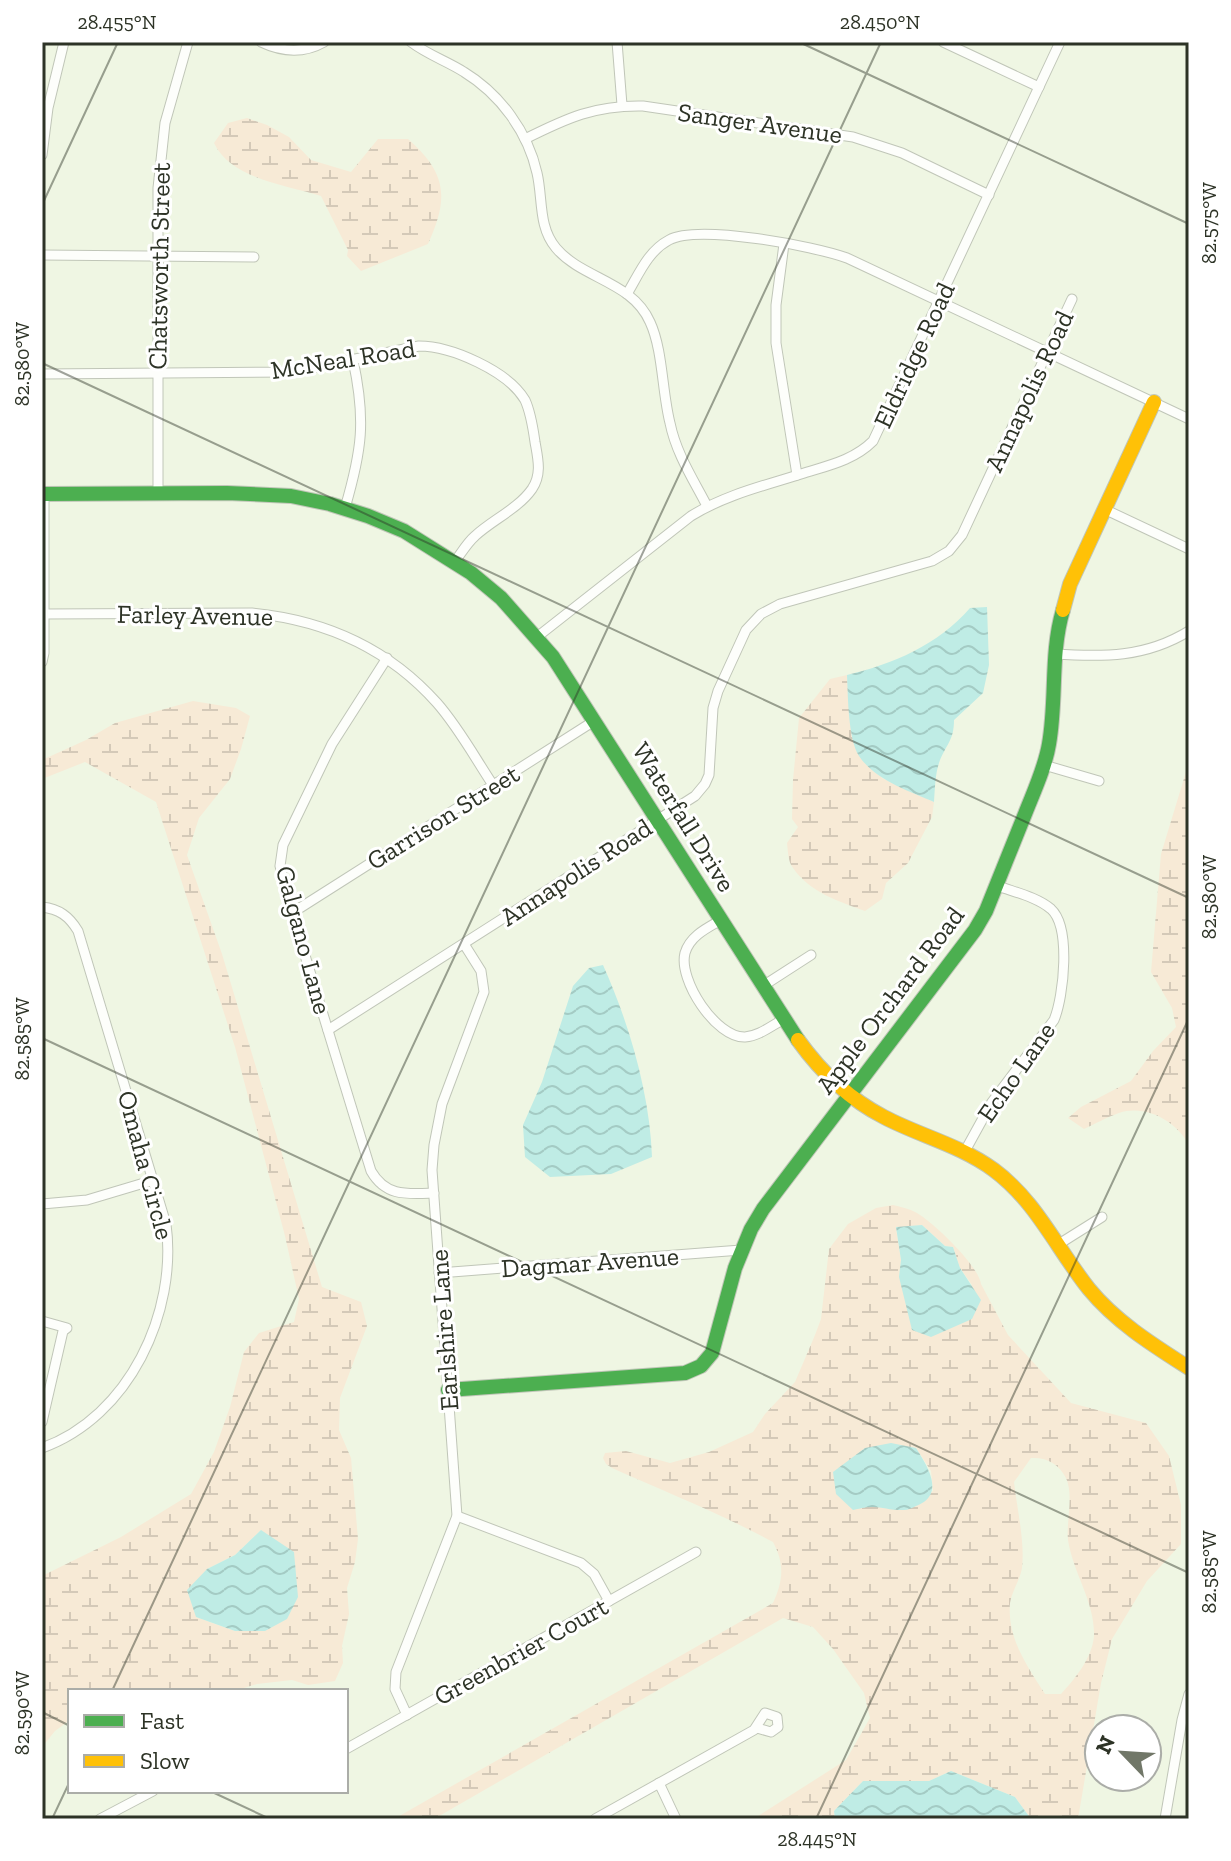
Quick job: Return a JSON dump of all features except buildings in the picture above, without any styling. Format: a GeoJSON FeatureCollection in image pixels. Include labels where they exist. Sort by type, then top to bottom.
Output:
{"type":"FeatureCollection","features":[{"type":"Feature","properties":{"kind":"street"},"geometry":{"type":"LineString","coordinates":[[42,155],[48,108],[64,42]]}},
{"type":"Feature","properties":{"kind":"street","name":"Chatsworth Street"},"geometry":{"type":"LineString","coordinates":[[158,493],[157,255],[160,155],[172,91],[188,42]]}},
{"type":"Feature","properties":{"kind":"street"},"geometry":{"type":"LineString","coordinates":[[261,42],[296,51],[324,42]]}},
{"type":"Feature","properties":{"kind":"street"},"geometry":{"type":"LineString","coordinates":[[411,42],[481,84],[507,110],[525,139],[537,172],[543,221],[551,242],[567,259],[627,294],[644,311],[650,322],[670,426],[682,459],[707,506]]}},
{"type":"Feature","properties":{"kind":"street"},"geometry":{"type":"LineString","coordinates":[[617,42],[622,105]]}},
{"type":"Feature","properties":{"kind":"street"},"geometry":{"type":"LineString","coordinates":[[943,42],[1039,87]]}},
{"type":"Feature","properties":{"kind":"street","name":"Eldridge Road"},"geometry":{"type":"LineString","coordinates":[[537,637],[707,506],[849,459],[873,441],[1060,42]]}},
{"type":"Feature","properties":{"kind":"street","name":"Sanger Avenue"},"geometry":{"type":"LineString","coordinates":[[525,139],[576,115],[622,105],[643,106],[853,137],[902,153],[989,195]]}},
{"type":"Feature","properties":{"kind":"street"},"geometry":{"type":"LineString","coordinates":[[627,294],[654,251],[678,236],[699,233],[810,247],[847,258],[1189,419]]}},
{"type":"Feature","properties":{"kind":"street"},"geometry":{"type":"LineString","coordinates":[[784,244],[776,305],[776,343],[797,475]]}},
{"type":"Feature","properties":{"kind":"street"},"geometry":{"type":"LineString","coordinates":[[42,255],[254,257]]}},
{"type":"Feature","properties":{"kind":"street","name":"Annapolis Road"},"geometry":{"type":"LineString","coordinates":[[328,1030],[695,796],[705,784],[710,768],[715,698],[752,622],[769,608],[932,561],[949,551],[962,535],[1072,299]]}},
{"type":"Feature","properties":{"kind":"street","name":"McNeal Road"},"geometry":{"type":"LineString","coordinates":[[42,374],[292,372],[419,346],[446,348],[503,378],[525,400],[538,457],[536,481],[525,497],[473,537],[456,560]]}},
{"type":"Feature","properties":{"kind":"street"},"geometry":{"type":"LineString","coordinates":[[345,508],[361,442],[361,399],[353,360]]}},
{"type":"Feature","properties":{"kind":"street","name":"Apple Orchard Road"},"geometry":{"type":"LineString","coordinates":[[448,1390],[693,1370],[712,1353],[741,1250],[763,1209],[975,930],[998,886],[1044,765],[1053,717],[1054,654],[1062,607],[1154,402]]}},
{"type":"Feature","properties":{"kind":"street","name":"Waterfall Drive"},"geometry":{"type":"LineString","coordinates":[[43,494],[263,493],[292,496],[345,508],[408,532],[456,560],[501,597],[537,637],[818,1067],[849,1095],[890,1120],[965,1151],[1014,1186],[1044,1221],[1103,1306],[1135,1333],[1189,1368]]}},
{"type":"Feature","properties":{"kind":"street"},"geometry":{"type":"LineString","coordinates":[[42,662],[43,494]]}},
{"type":"Feature","properties":{"kind":"street"},"geometry":{"type":"LineString","coordinates":[[1104,509],[1189,549]]}},
{"type":"Feature","properties":{"kind":"street","name":"Farley Avenue"},"geometry":{"type":"LineString","coordinates":[[44,614],[275,615],[334,631],[387,658],[421,687],[438,705],[493,785]]}},
{"type":"Feature","properties":{"kind":"street"},"geometry":{"type":"LineString","coordinates":[[1054,654],[1096,657],[1129,655],[1160,646],[1189,631]]}},
{"type":"Feature","properties":{"kind":"street","name":"Galgano Lane"},"geometry":{"type":"LineString","coordinates":[[387,658],[332,744],[283,845],[281,876],[371,1171],[386,1189],[399,1194],[434,1193]]}},
{"type":"Feature","properties":{"kind":"street","name":"Garrison Street"},"geometry":{"type":"LineString","coordinates":[[292,913],[594,721]]}},
{"type":"Feature","properties":{"kind":"street"},"geometry":{"type":"LineString","coordinates":[[1044,765],[1099,781]]}},
{"type":"Feature","properties":{"kind":"street","name":"Echo Lane"},"geometry":{"type":"LineString","coordinates":[[965,1151],[992,1102],[1054,1020],[1059,1004],[1063,939],[1060,921],[1045,905],[998,886]]}},
{"type":"Feature","properties":{"kind":"street","name":"Omaha Circle"},"geometry":{"type":"LineString","coordinates":[[42,907],[67,916],[78,931],[154,1180],[166,1224],[169,1260],[167,1281],[147,1344],[129,1380],[105,1407],[56,1443],[42,1448]]}},
{"type":"Feature","properties":{"kind":"street"},"geometry":{"type":"LineString","coordinates":[[721,920],[693,939],[684,962],[687,980],[720,1029],[737,1036],[754,1035],[784,1019]]}},
{"type":"Feature","properties":{"kind":"street","name":"Earlshire Lane"},"geometry":{"type":"LineString","coordinates":[[407,1715],[395,1689],[396,1672],[457,1516],[432,1170],[437,1125],[484,992],[481,971],[464,944]]}},
{"type":"Feature","properties":{"kind":"street"},"geometry":{"type":"LineString","coordinates":[[763,986],[811,955]]}},
{"type":"Feature","properties":{"kind":"street"},"geometry":{"type":"LineString","coordinates":[[42,1204],[87,1200],[154,1180]]}},
{"type":"Feature","properties":{"kind":"street"},"geometry":{"type":"LineString","coordinates":[[1059,1244],[1102,1217]]}},
{"type":"Feature","properties":{"kind":"street","name":"Dagmar Avenue"},"geometry":{"type":"LineString","coordinates":[[439,1273],[741,1250]]}},
{"type":"Feature","properties":{"kind":"street"},"geometry":{"type":"LineString","coordinates":[[42,1321],[67,1328],[63,1331],[42,1422]]}},
{"type":"Feature","properties":{"kind":"street"},"geometry":{"type":"LineString","coordinates":[[457,1516],[581,1563],[594,1574],[609,1601]]}},
{"type":"Feature","properties":{"kind":"street","name":"Greenbrier Court"},"geometry":{"type":"LineString","coordinates":[[348,1748],[696,1552]]}},
{"type":"Feature","properties":{"kind":"street"},"geometry":{"type":"LineString","coordinates":[[1165,1819],[1189,1694]]}},
{"type":"Feature","properties":{"kind":"street"},"geometry":{"type":"LineString","coordinates":[[595,1819],[757,1728]]}},
{"type":"Feature","properties":{"kind":"street"},"geometry":{"type":"LineString","coordinates":[[659,1783],[676,1819]]}},
{"type":"Feature","properties":{"kind":"street"},"geometry":{"type":"LineString","coordinates":[[100,1819],[149,1793]]}},
{"type":"Feature","properties":{"kind":"green space"},"geometry":{"type":"Polygon","coordinates":[[[247,118],[289,137],[311,160],[351,172],[378,139],[408,139],[431,163],[440,187],[439,213],[428,244],[361,271],[347,256],[348,250],[321,196],[246,173],[222,155],[214,143],[228,123],[247,118]]]}},
{"type":"Feature","properties":{"kind":"green space"},"geometry":{"type":"Polygon","coordinates":[[[847,675],[851,726],[882,778],[934,802],[932,817],[908,863],[886,883],[882,899],[865,911],[807,884],[791,866],[787,843],[798,827],[792,819],[799,718],[830,679],[847,675]]]}},
{"type":"Feature","properties":{"kind":"green space"},"geometry":{"type":"Polygon","coordinates":[[[193,701],[236,708],[250,716],[230,779],[199,818],[187,855],[222,954],[322,1287],[361,1302],[367,1326],[340,1398],[339,1430],[351,1458],[358,1539],[347,1588],[349,1614],[342,1646],[343,1663],[335,1681],[308,1685],[292,1680],[241,1689],[68,1689],[68,1721],[42,1747],[42,1576],[121,1537],[191,1494],[214,1452],[244,1352],[259,1333],[294,1322],[299,1299],[235,1047],[156,802],[85,762],[42,779],[42,760],[115,723],[193,701]],[[261,1530],[235,1555],[207,1569],[196,1617],[235,1631],[265,1631],[261,1530]]]}},
{"type":"Feature","properties":{"kind":"green space"},"geometry":{"type":"Polygon","coordinates":[[[1189,762],[1189,1145],[1168,1122],[1150,1113],[1119,1113],[1084,1129],[1068,1118],[1081,1107],[1131,1081],[1176,1027],[1172,1008],[1151,972],[1161,854],[1189,762]]]}},
{"type":"Feature","properties":{"kind":"green space"},"geometry":{"type":"Polygon","coordinates":[[[893,1205],[917,1213],[954,1245],[972,1267],[1008,1335],[1071,1403],[1146,1423],[1169,1456],[1181,1505],[1181,1544],[1147,1581],[1112,1639],[1096,1713],[1083,1713],[1083,1789],[1078,1819],[1031,1819],[1015,1797],[951,1771],[929,1781],[863,1781],[834,1811],[835,1819],[759,1819],[758,1816],[846,1760],[870,1718],[864,1693],[833,1649],[813,1627],[783,1618],[434,1819],[394,1819],[773,1603],[781,1572],[773,1542],[612,1468],[603,1458],[605,1453],[626,1451],[670,1463],[709,1452],[753,1432],[795,1382],[821,1319],[829,1249],[848,1224],[876,1208],[893,1205]],[[922,1225],[896,1228],[901,1260],[899,1277],[972,1285],[960,1268],[953,1247],[945,1246],[922,1225]],[[916,1448],[874,1504],[906,1510],[933,1491],[931,1471],[916,1448]],[[1031,1458],[1014,1482],[1023,1558],[1012,1594],[1010,1616],[1015,1640],[1045,1694],[1061,1694],[1086,1660],[1093,1644],[1093,1623],[1068,1540],[1070,1501],[1066,1478],[1056,1465],[1031,1458]]]}},
{"type":"Feature","properties":{"kind":"water"},"geometry":{"type":"Polygon","coordinates":[[[987,607],[989,665],[983,693],[954,720],[951,738],[938,768],[934,802],[883,778],[859,756],[851,728],[847,675],[898,659],[944,633],[970,608],[987,607]]]}},
{"type":"Feature","properties":{"kind":"water"},"geometry":{"type":"Polygon","coordinates":[[[603,965],[636,1059],[647,1109],[652,1157],[611,1174],[550,1177],[525,1157],[523,1125],[542,1082],[573,986],[589,968],[603,965]]]}},
{"type":"Feature","properties":{"kind":"water"},"geometry":{"type":"Polygon","coordinates":[[[922,1225],[945,1246],[953,1247],[960,1268],[981,1300],[972,1319],[931,1337],[912,1330],[899,1277],[901,1260],[896,1227],[922,1225]]]}},
{"type":"Feature","properties":{"kind":"water"},"geometry":{"type":"Polygon","coordinates":[[[891,1443],[916,1448],[932,1480],[930,1495],[907,1510],[875,1507],[853,1510],[836,1494],[833,1472],[865,1448],[891,1443]]]}},
{"type":"Feature","properties":{"kind":"water"},"geometry":{"type":"Polygon","coordinates":[[[261,1530],[294,1552],[298,1597],[287,1619],[265,1631],[235,1631],[196,1617],[187,1590],[207,1569],[235,1555],[261,1530]]]}},
{"type":"Feature","properties":{"kind":"water"},"geometry":{"type":"Polygon","coordinates":[[[951,1771],[1015,1797],[1031,1819],[835,1819],[834,1811],[863,1781],[929,1781],[951,1771]]]}},
{"type":"Feature","properties":{"kind":"traffic: fast"},"geometry":{"type":"LineString","coordinates":[[42,494],[227,493],[291,496],[330,504],[404,531],[471,573],[501,598],[553,657],[798,1040]]}},
{"type":"Feature","properties":{"kind":"traffic: fast"},"geometry":{"type":"LineString","coordinates":[[448,1390],[685,1373],[701,1366],[712,1353],[735,1268],[763,1209],[975,930],[986,911],[1047,753],[1056,643],[1063,610]]}},
{"type":"Feature","properties":{"kind":"traffic: slow"},"geometry":{"type":"LineString","coordinates":[[1063,610],[1070,584],[1154,402]]}},
{"type":"Feature","properties":{"kind":"traffic: slow"},"geometry":{"type":"LineString","coordinates":[[798,1040],[826,1074],[859,1102],[898,1124],[968,1154],[1009,1182],[1100,1301],[1136,1332],[1189,1368]]}}]}
